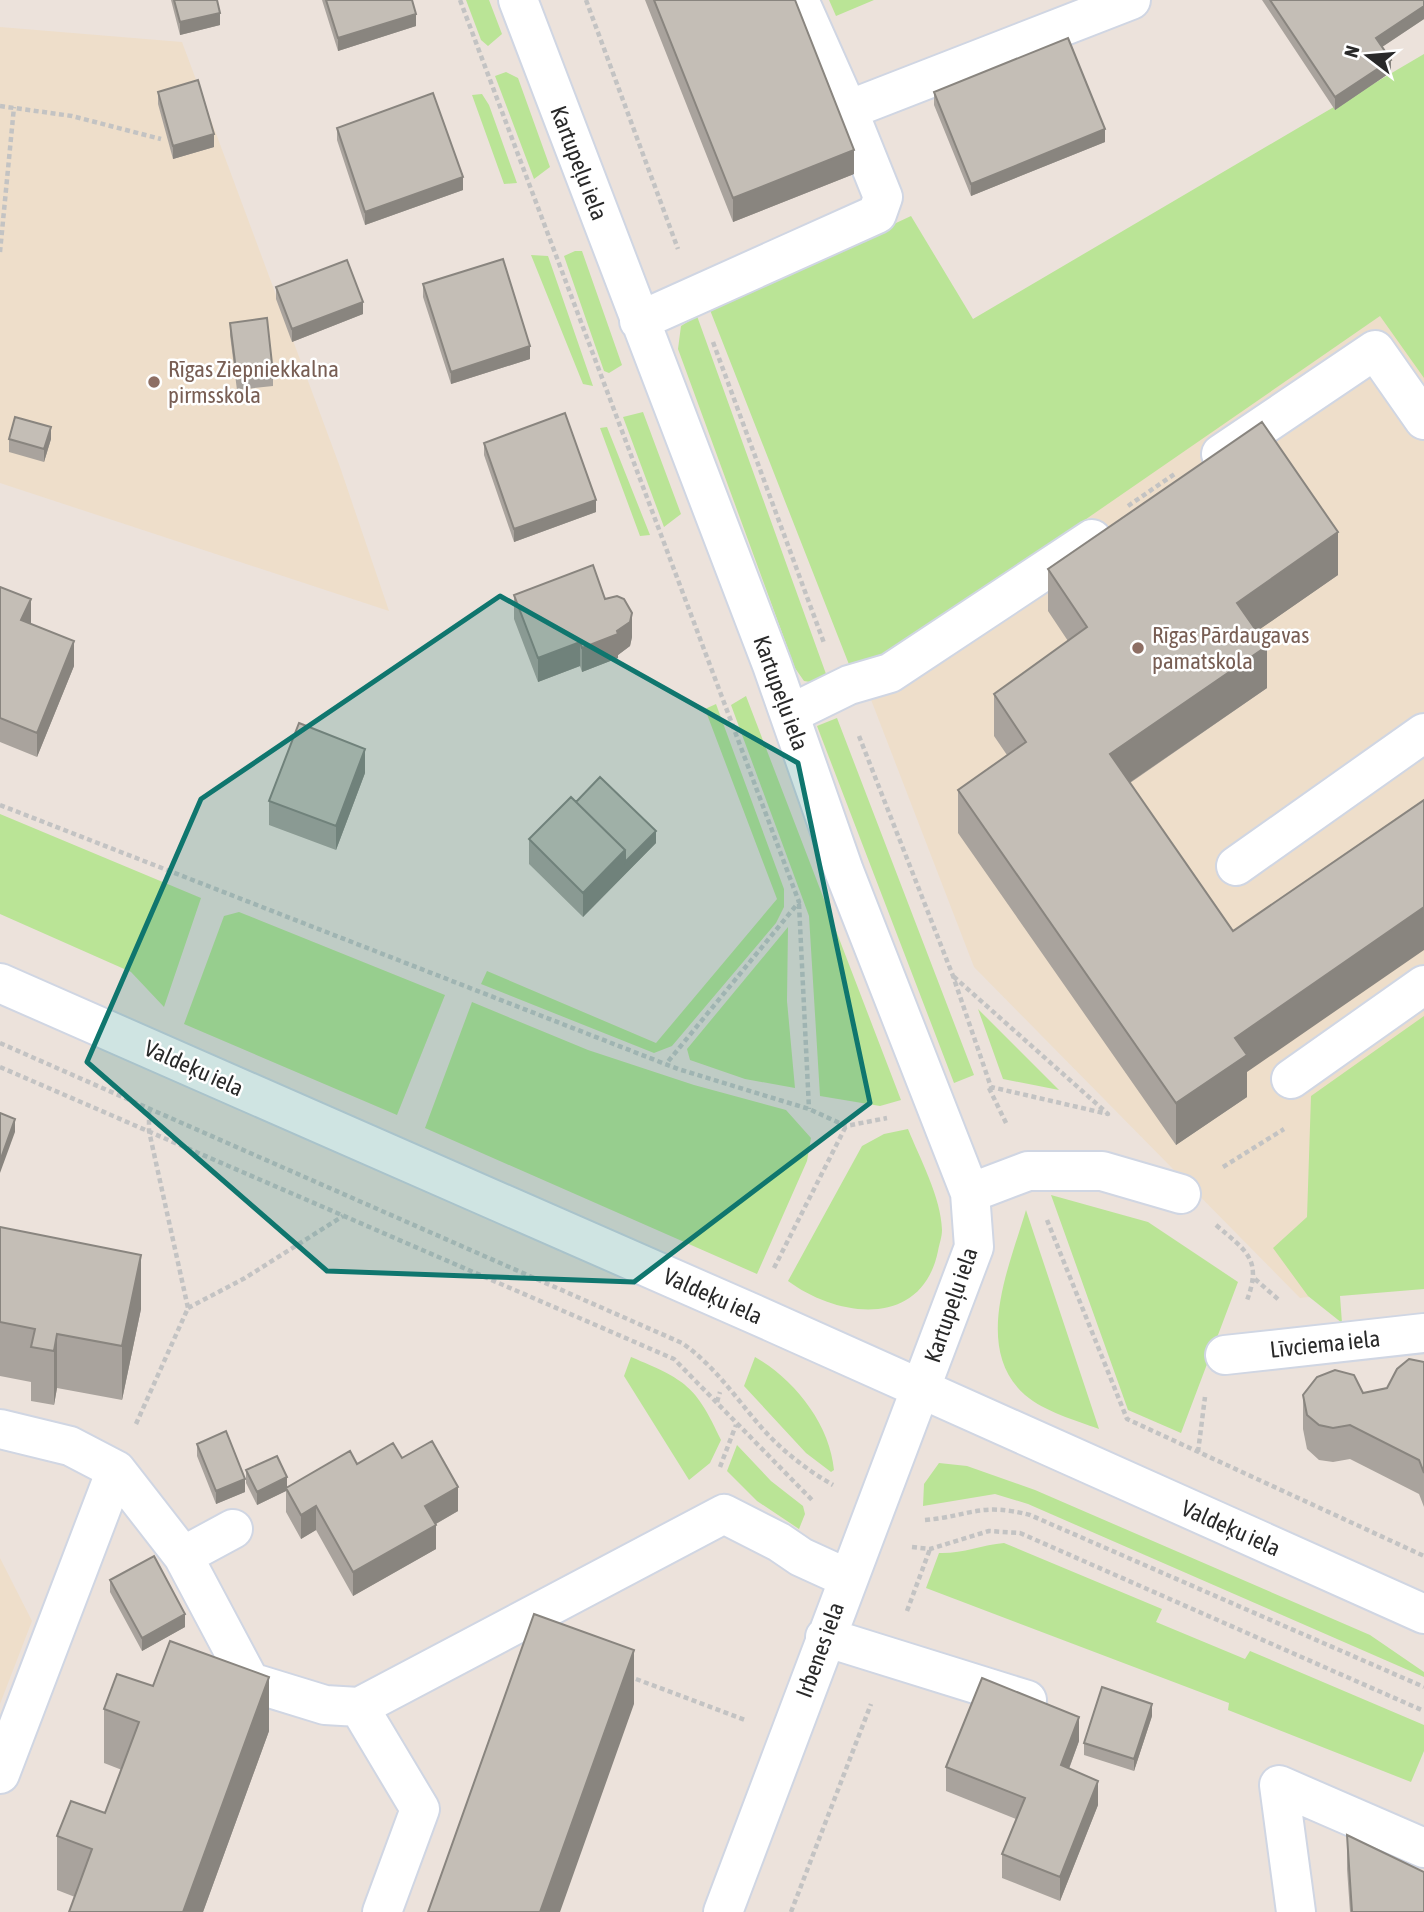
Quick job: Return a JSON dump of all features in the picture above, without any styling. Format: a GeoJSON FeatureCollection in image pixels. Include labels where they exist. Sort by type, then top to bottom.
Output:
{"type":"FeatureCollection","features":[{"type":"Feature","properties":{"kind":"street","name":"Kartupeļu iela"},"geometry":{"type":"LineString","coordinates":[[518,0],[790,714],[844,871],[970,1194],[974,1247],[921,1390]]}},
{"type":"Feature","properties":{"kind":"street"},"geometry":{"type":"LineString","coordinates":[[639,321],[877,214],[883,197],[799,0]]}},
{"type":"Feature","properties":{"kind":"street"},"geometry":{"type":"LineString","coordinates":[[848,110],[1131,0]]}},
{"type":"Feature","properties":{"kind":"street"},"geometry":{"type":"LineString","coordinates":[[1185,472],[1375,350],[1424,420]]}},
{"type":"Feature","properties":{"kind":"street"},"geometry":{"type":"LineString","coordinates":[[790,714],[841,688],[890,673],[1122,515]]}},
{"type":"Feature","properties":{"kind":"street"},"geometry":{"type":"LineString","coordinates":[[1236,866],[1424,733]]}},
{"type":"Feature","properties":{"kind":"street","name":"Valdeķu iela"},"geometry":{"type":"LineString","coordinates":[[0,983],[1424,1615]]}},
{"type":"Feature","properties":{"kind":"street"},"geometry":{"type":"LineString","coordinates":[[1291,1079],[1424,985]]}},
{"type":"Feature","properties":{"kind":"street"},"geometry":{"type":"LineString","coordinates":[[970,1194],[1028,1171],[1102,1171],[1181,1194]]}},
{"type":"Feature","properties":{"kind":"street","name":"Līvciema iela"},"geometry":{"type":"LineString","coordinates":[[1226,1355],[1424,1333]]}},
{"type":"Feature","properties":{"kind":"street","name":"Irbenes iela"},"geometry":{"type":"LineString","coordinates":[[723,1912],[847,1578],[921,1390]]}},
{"type":"Feature","properties":{"kind":"street"},"geometry":{"type":"LineString","coordinates":[[0,1429],[70,1446],[116,1470],[183,1556],[250,1682],[325,1705],[359,1707],[724,1514],[779,1542],[801,1558],[847,1578]]}},
{"type":"Feature","properties":{"kind":"street"},"geometry":{"type":"LineString","coordinates":[[0,1774],[116,1470]]}},
{"type":"Feature","properties":{"kind":"street"},"geometry":{"type":"LineString","coordinates":[[183,1556],[233,1528]]}},
{"type":"Feature","properties":{"kind":"street"},"geometry":{"type":"LineString","coordinates":[[825,1637],[1064,1711]]}},
{"type":"Feature","properties":{"kind":"street"},"geometry":{"type":"LineString","coordinates":[[359,1707],[420,1809],[382,1912]]}},
{"type":"Feature","properties":{"kind":"street"},"geometry":{"type":"LineString","coordinates":[[1297,1912],[1279,1786],[1424,1848]]}},
{"type":"Feature","properties":{"kind":"path"},"geometry":{"type":"LineString","coordinates":[[460,0],[799,902],[809,1109]]}},
{"type":"Feature","properties":{"kind":"path"},"geometry":{"type":"LineString","coordinates":[[586,0],[841,688],[953,976],[991,1087],[1028,1171],[1127,1419],[1424,1556]]}},
{"type":"Feature","properties":{"kind":"path"},"geometry":{"type":"LineString","coordinates":[[0,106],[72,116],[162,139]]}},
{"type":"Feature","properties":{"kind":"path"},"geometry":{"type":"LineString","coordinates":[[0,252],[14,107]]}},
{"type":"Feature","properties":{"kind":"path"},"geometry":{"type":"LineString","coordinates":[[1122,515],[1185,472]]}},
{"type":"Feature","properties":{"kind":"path"},"geometry":{"type":"LineString","coordinates":[[0,805],[666,1064],[809,1109],[846,1126],[894,1116]]}},
{"type":"Feature","properties":{"kind":"path"},"geometry":{"type":"LineString","coordinates":[[666,1064],[799,902]]}},
{"type":"Feature","properties":{"kind":"path"},"geometry":{"type":"LineString","coordinates":[[953,976],[1117,1123]]}},
{"type":"Feature","properties":{"kind":"path"},"geometry":{"type":"LineString","coordinates":[[0,1043],[682,1343],[706,1360],[763,1429],[790,1455],[839,1489]]}},
{"type":"Feature","properties":{"kind":"path"},"geometry":{"type":"LineString","coordinates":[[0,1067],[674,1359],[818,1507]]}},
{"type":"Feature","properties":{"kind":"path"},"geometry":{"type":"LineString","coordinates":[[980,1090],[991,1087],[1108,1114]]}},
{"type":"Feature","properties":{"kind":"path"},"geometry":{"type":"LineString","coordinates":[[116,1470],[188,1308],[149,1131],[149,1108]]}},
{"type":"Feature","properties":{"kind":"path"},"geometry":{"type":"LineString","coordinates":[[771,1276],[846,1126]]}},
{"type":"Feature","properties":{"kind":"path"},"geometry":{"type":"LineString","coordinates":[[1181,1194],[1250,1255],[1255,1279],[1226,1355],[1204,1399],[1198,1452]]}},
{"type":"Feature","properties":{"kind":"path"},"geometry":{"type":"LineString","coordinates":[[188,1308],[245,1278],[343,1215]]}},
{"type":"Feature","properties":{"kind":"path"},"geometry":{"type":"LineString","coordinates":[[717,1403],[720,1392]]}},
{"type":"Feature","properties":{"kind":"path"},"geometry":{"type":"LineString","coordinates":[[912,1522],[984,1508],[1006,1508],[1030,1515],[1424,1687]]}},
{"type":"Feature","properties":{"kind":"path"},"geometry":{"type":"LineString","coordinates":[[901,1544],[930,1549],[989,1531],[1020,1533],[1424,1711]]}},
{"type":"Feature","properties":{"kind":"path"},"geometry":{"type":"LineString","coordinates":[[791,1912],[930,1549]]}},
{"type":"Feature","properties":{"kind":"path"},"geometry":{"type":"LineString","coordinates":[[619,1673],[723,1712]]}},
{"type":"Feature","properties":{"kind":"highlighted area"},"geometry":{"type":"Polygon","coordinates":[[[500,596],[798,763],[870,1103],[634,1282],[327,1271],[87,1062],[201,799],[500,596]]]}},
{"type":"Feature","properties":{"kind":"shaded area","name":"Rīgas Ziepniekkalna pirmsskola"},"geometry":{"type":"Polygon","coordinates":[[[0,27],[182,42],[340,467],[389,611],[0,483],[0,27]]]}},
{"type":"Feature","properties":{"kind":"shaded area","name":"Rīgas Pārdaugavas pamatskola"},"geometry":{"type":"Polygon","coordinates":[[[1424,69],[1424,1284],[1300,1298],[974,967],[724,318],[970,328],[1424,69]]]}},
{"type":"Feature","properties":{"kind":"shaded area"},"geometry":{"type":"Polygon","coordinates":[[[0,1558],[32,1621],[0,1704],[0,1558]]]}},
{"type":"Feature","properties":{"kind":"green space"},"geometry":{"type":"Polygon","coordinates":[[[466,0],[489,0],[502,34],[488,46],[481,40],[466,0]]]}},
{"type":"Feature","properties":{"kind":"green space"},"geometry":{"type":"Polygon","coordinates":[[[829,0],[874,0],[836,16],[829,0]]]}},
{"type":"Feature","properties":{"kind":"green space"},"geometry":{"type":"Polygon","coordinates":[[[1424,54],[1424,378],[1380,316],[859,676],[850,667],[710,310],[911,216],[973,319],[1424,54]]]}},
{"type":"Feature","properties":{"kind":"green space"},"geometry":{"type":"Polygon","coordinates":[[[506,72],[518,78],[550,167],[534,179],[495,76],[506,72]]]}},
{"type":"Feature","properties":{"kind":"green space"},"geometry":{"type":"Polygon","coordinates":[[[482,94],[489,105],[517,183],[504,184],[472,95],[482,94]]]}},
{"type":"Feature","properties":{"kind":"green space"},"geometry":{"type":"Polygon","coordinates":[[[582,251],[622,365],[609,373],[604,371],[564,256],[582,251]]]}},
{"type":"Feature","properties":{"kind":"green space"},"geometry":{"type":"Polygon","coordinates":[[[531,255],[548,256],[593,386],[583,384],[531,255]]]}},
{"type":"Feature","properties":{"kind":"green space"},"geometry":{"type":"Polygon","coordinates":[[[697,316],[830,685],[804,681],[795,668],[678,349],[681,326],[697,316]]]}},
{"type":"Feature","properties":{"kind":"green space"},"geometry":{"type":"Polygon","coordinates":[[[643,412],[681,514],[664,527],[623,417],[643,412]]]}},
{"type":"Feature","properties":{"kind":"green space"},"geometry":{"type":"Polygon","coordinates":[[[607,427],[650,535],[640,536],[600,428],[607,427]]]}},
{"type":"Feature","properties":{"kind":"green space"},"geometry":{"type":"Polygon","coordinates":[[[746,696],[901,1100],[880,1106],[820,1096],[809,916],[731,705],[746,696]]]}},
{"type":"Feature","properties":{"kind":"green space"},"geometry":{"type":"Polygon","coordinates":[[[716,704],[784,889],[784,907],[776,923],[672,1046],[654,1053],[481,984],[487,971],[656,1043],[777,899],[705,709],[716,704]]]}},
{"type":"Feature","properties":{"kind":"green space"},"geometry":{"type":"Polygon","coordinates":[[[837,718],[974,1075],[954,1083],[817,726],[837,718]]]}},
{"type":"Feature","properties":{"kind":"green space"},"geometry":{"type":"Polygon","coordinates":[[[0,814],[201,898],[164,1007],[131,972],[0,914],[0,814]]]}},
{"type":"Feature","properties":{"kind":"green space"},"geometry":{"type":"Polygon","coordinates":[[[239,912],[445,995],[397,1115],[184,1024],[224,916],[239,912]]]}},
{"type":"Feature","properties":{"kind":"green space"},"geometry":{"type":"Polygon","coordinates":[[[788,927],[787,1001],[795,1088],[745,1079],[690,1060],[687,1049],[788,927]]]}},
{"type":"Feature","properties":{"kind":"green space"},"geometry":{"type":"Polygon","coordinates":[[[472,1002],[588,1050],[694,1085],[786,1110],[811,1138],[807,1161],[757,1274],[425,1128],[472,1002]]]}},
{"type":"Feature","properties":{"kind":"green space"},"geometry":{"type":"Polygon","coordinates":[[[978,1009],[1059,1090],[1003,1079],[978,1009]]]}},
{"type":"Feature","properties":{"kind":"green space"},"geometry":{"type":"Polygon","coordinates":[[[1424,1016],[1424,1289],[1340,1296],[1342,1323],[1308,1296],[1273,1248],[1307,1217],[1311,1096],[1424,1016]]]}},
{"type":"Feature","properties":{"kind":"green space"},"geometry":{"type":"Polygon","coordinates":[[[908,1129],[929,1178],[941,1217],[942,1230],[929,1276],[915,1294],[897,1305],[876,1309],[853,1308],[808,1294],[788,1281],[862,1146],[884,1134],[908,1129]]]}},
{"type":"Feature","properties":{"kind":"green space"},"geometry":{"type":"Polygon","coordinates":[[[1051,1195],[1148,1222],[1238,1282],[1181,1433],[1128,1410],[1051,1195]]]}},
{"type":"Feature","properties":{"kind":"green space"},"geometry":{"type":"Polygon","coordinates":[[[1026,1210],[1099,1429],[1051,1411],[1025,1395],[1009,1376],[1001,1354],[998,1330],[1000,1306],[1026,1210]]]}},
{"type":"Feature","properties":{"kind":"green space"},"geometry":{"type":"Polygon","coordinates":[[[631,1357],[665,1372],[687,1387],[704,1407],[721,1440],[710,1463],[689,1480],[624,1376],[631,1357]]]}},
{"type":"Feature","properties":{"kind":"green space"},"geometry":{"type":"Polygon","coordinates":[[[755,1357],[783,1377],[808,1404],[825,1436],[834,1470],[831,1472],[806,1453],[744,1386],[755,1357]]]}},
{"type":"Feature","properties":{"kind":"green space"},"geometry":{"type":"Polygon","coordinates":[[[737,1445],[771,1481],[803,1506],[805,1514],[799,1529],[757,1501],[727,1471],[737,1445]]]}},
{"type":"Feature","properties":{"kind":"green space"},"geometry":{"type":"Polygon","coordinates":[[[939,1463],[967,1466],[1035,1490],[1370,1635],[1424,1672],[1424,1677],[1028,1504],[995,1494],[923,1506],[924,1484],[939,1463]]]}},
{"type":"Feature","properties":{"kind":"green space"},"geometry":{"type":"Polygon","coordinates":[[[1004,1543],[1162,1609],[1156,1622],[1245,1659],[1250,1651],[1424,1725],[1424,1751],[1411,1782],[1228,1710],[1229,1703],[926,1588],[939,1553],[1004,1543]]]}},
{"type":"Feature","properties":{"kind":"building"},"geometry":{"type":"Polygon","coordinates":[[[174,0],[217,0],[220,13],[180,22],[174,0]]]}},
{"type":"Feature","properties":{"kind":"building"},"geometry":{"type":"Polygon","coordinates":[[[326,0],[412,0],[416,14],[338,38],[326,0]]]}},
{"type":"Feature","properties":{"kind":"building"},"geometry":{"type":"Polygon","coordinates":[[[654,0],[795,0],[854,150],[733,198],[654,0]]]}},
{"type":"Feature","properties":{"kind":"building"},"geometry":{"type":"Polygon","coordinates":[[[1270,0],[1424,0],[1424,6],[1376,38],[1391,60],[1335,97],[1270,0]]]}},
{"type":"Feature","properties":{"kind":"building"},"geometry":{"type":"Polygon","coordinates":[[[1068,38],[1105,129],[971,184],[934,92],[1068,38]]]}},
{"type":"Feature","properties":{"kind":"building"},"geometry":{"type":"Polygon","coordinates":[[[198,80],[214,134],[173,146],[158,92],[198,80]]]}},
{"type":"Feature","properties":{"kind":"building"},"geometry":{"type":"Polygon","coordinates":[[[433,93],[463,177],[365,212],[337,128],[433,93]]]}},
{"type":"Feature","properties":{"kind":"building"},"geometry":{"type":"Polygon","coordinates":[[[503,259],[530,346],[451,372],[423,284],[503,259]]]}},
{"type":"Feature","properties":{"kind":"building"},"geometry":{"type":"Polygon","coordinates":[[[347,260],[363,302],[292,329],[276,287],[347,260]]]}},
{"type":"Feature","properties":{"kind":"building"},"geometry":{"type":"Polygon","coordinates":[[[267,318],[273,373],[237,378],[230,323],[267,318]]]}},
{"type":"Feature","properties":{"kind":"building"},"geometry":{"type":"Polygon","coordinates":[[[565,413],[596,500],[514,529],[484,443],[565,413]]]}},
{"type":"Feature","properties":{"kind":"building"},"geometry":{"type":"Polygon","coordinates":[[[15,417],[51,427],[44,449],[9,439],[15,417]]]}},
{"type":"Feature","properties":{"kind":"building"},"geometry":{"type":"Polygon","coordinates":[[[1262,422],[1338,532],[1237,603],[1267,646],[1110,754],[1233,931],[1424,800],[1424,907],[1235,1038],[1247,1055],[1176,1103],[958,790],[1026,742],[994,694],[1087,627],[1048,569],[1262,422]]]}},
{"type":"Feature","properties":{"kind":"building"},"geometry":{"type":"Polygon","coordinates":[[[593,565],[605,599],[617,596],[624,599],[632,613],[630,622],[617,631],[618,634],[582,648],[580,642],[538,658],[514,595],[593,565]]]}},
{"type":"Feature","properties":{"kind":"building"},"geometry":{"type":"Polygon","coordinates":[[[0,587],[31,599],[21,620],[74,641],[37,733],[0,718],[0,587]]]}},
{"type":"Feature","properties":{"kind":"building"},"geometry":{"type":"Polygon","coordinates":[[[299,723],[365,749],[336,826],[269,801],[299,723]]]}},
{"type":"Feature","properties":{"kind":"building"},"geometry":{"type":"Polygon","coordinates":[[[600,777],[656,831],[625,862],[625,850],[576,802],[600,777]]]}},
{"type":"Feature","properties":{"kind":"building"},"geometry":{"type":"Polygon","coordinates":[[[571,797],[625,850],[583,893],[529,839],[571,797]]]}},
{"type":"Feature","properties":{"kind":"building"},"geometry":{"type":"Polygon","coordinates":[[[0,1113],[15,1119],[0,1161],[0,1113]]]}},
{"type":"Feature","properties":{"kind":"building"},"geometry":{"type":"Polygon","coordinates":[[[0,1227],[141,1255],[122,1346],[57,1334],[54,1351],[31,1347],[35,1329],[0,1322],[0,1227]]]}},
{"type":"Feature","properties":{"kind":"building"},"geometry":{"type":"Polygon","coordinates":[[[1409,1359],[1424,1362],[1424,1473],[1419,1460],[1350,1425],[1333,1428],[1319,1425],[1307,1415],[1303,1395],[1317,1377],[1335,1370],[1354,1375],[1363,1393],[1387,1388],[1397,1369],[1409,1359]]]}},
{"type":"Feature","properties":{"kind":"building"},"geometry":{"type":"Polygon","coordinates":[[[226,1431],[245,1479],[216,1491],[197,1444],[226,1431]]]}},
{"type":"Feature","properties":{"kind":"building"},"geometry":{"type":"Polygon","coordinates":[[[432,1441],[458,1487],[425,1506],[436,1525],[353,1572],[316,1506],[301,1515],[286,1488],[350,1451],[357,1464],[393,1443],[402,1458],[432,1441]]]}},
{"type":"Feature","properties":{"kind":"building"},"geometry":{"type":"Polygon","coordinates":[[[277,1456],[287,1477],[257,1492],[246,1470],[277,1456]]]}},
{"type":"Feature","properties":{"kind":"building"},"geometry":{"type":"Polygon","coordinates":[[[154,1556],[185,1614],[142,1638],[110,1580],[154,1556]]]}},
{"type":"Feature","properties":{"kind":"building"},"geometry":{"type":"Polygon","coordinates":[[[534,1614],[634,1650],[540,1912],[428,1912],[534,1614]]]}},
{"type":"Feature","properties":{"kind":"building"},"geometry":{"type":"Polygon","coordinates":[[[170,1641],[269,1677],[183,1912],[69,1912],[92,1849],[57,1836],[71,1801],[105,1813],[139,1722],[104,1709],[117,1674],[153,1686],[170,1641]]]}},
{"type":"Feature","properties":{"kind":"building"},"geometry":{"type":"Polygon","coordinates":[[[982,1678],[1079,1717],[1061,1765],[1098,1781],[1060,1877],[1002,1854],[1025,1798],[946,1767],[982,1678]]]}},
{"type":"Feature","properties":{"kind":"building"},"geometry":{"type":"Polygon","coordinates":[[[1102,1687],[1152,1704],[1134,1759],[1084,1743],[1102,1687]]]}},
{"type":"Feature","properties":{"kind":"building"},"geometry":{"type":"Polygon","coordinates":[[[1347,1835],[1424,1872],[1424,1912],[1352,1912],[1347,1835]]]}},
{"type":"Feature","properties":{"kind":"place","name":"Rīgas Ziepniekkalna pirmsskola"},"geometry":{"type":"Point","coordinates":[154,382]}},
{"type":"Feature","properties":{"kind":"place","name":"Rīgas Pārdaugavas pamatskola"},"geometry":{"type":"Point","coordinates":[1138,648]}}]}
